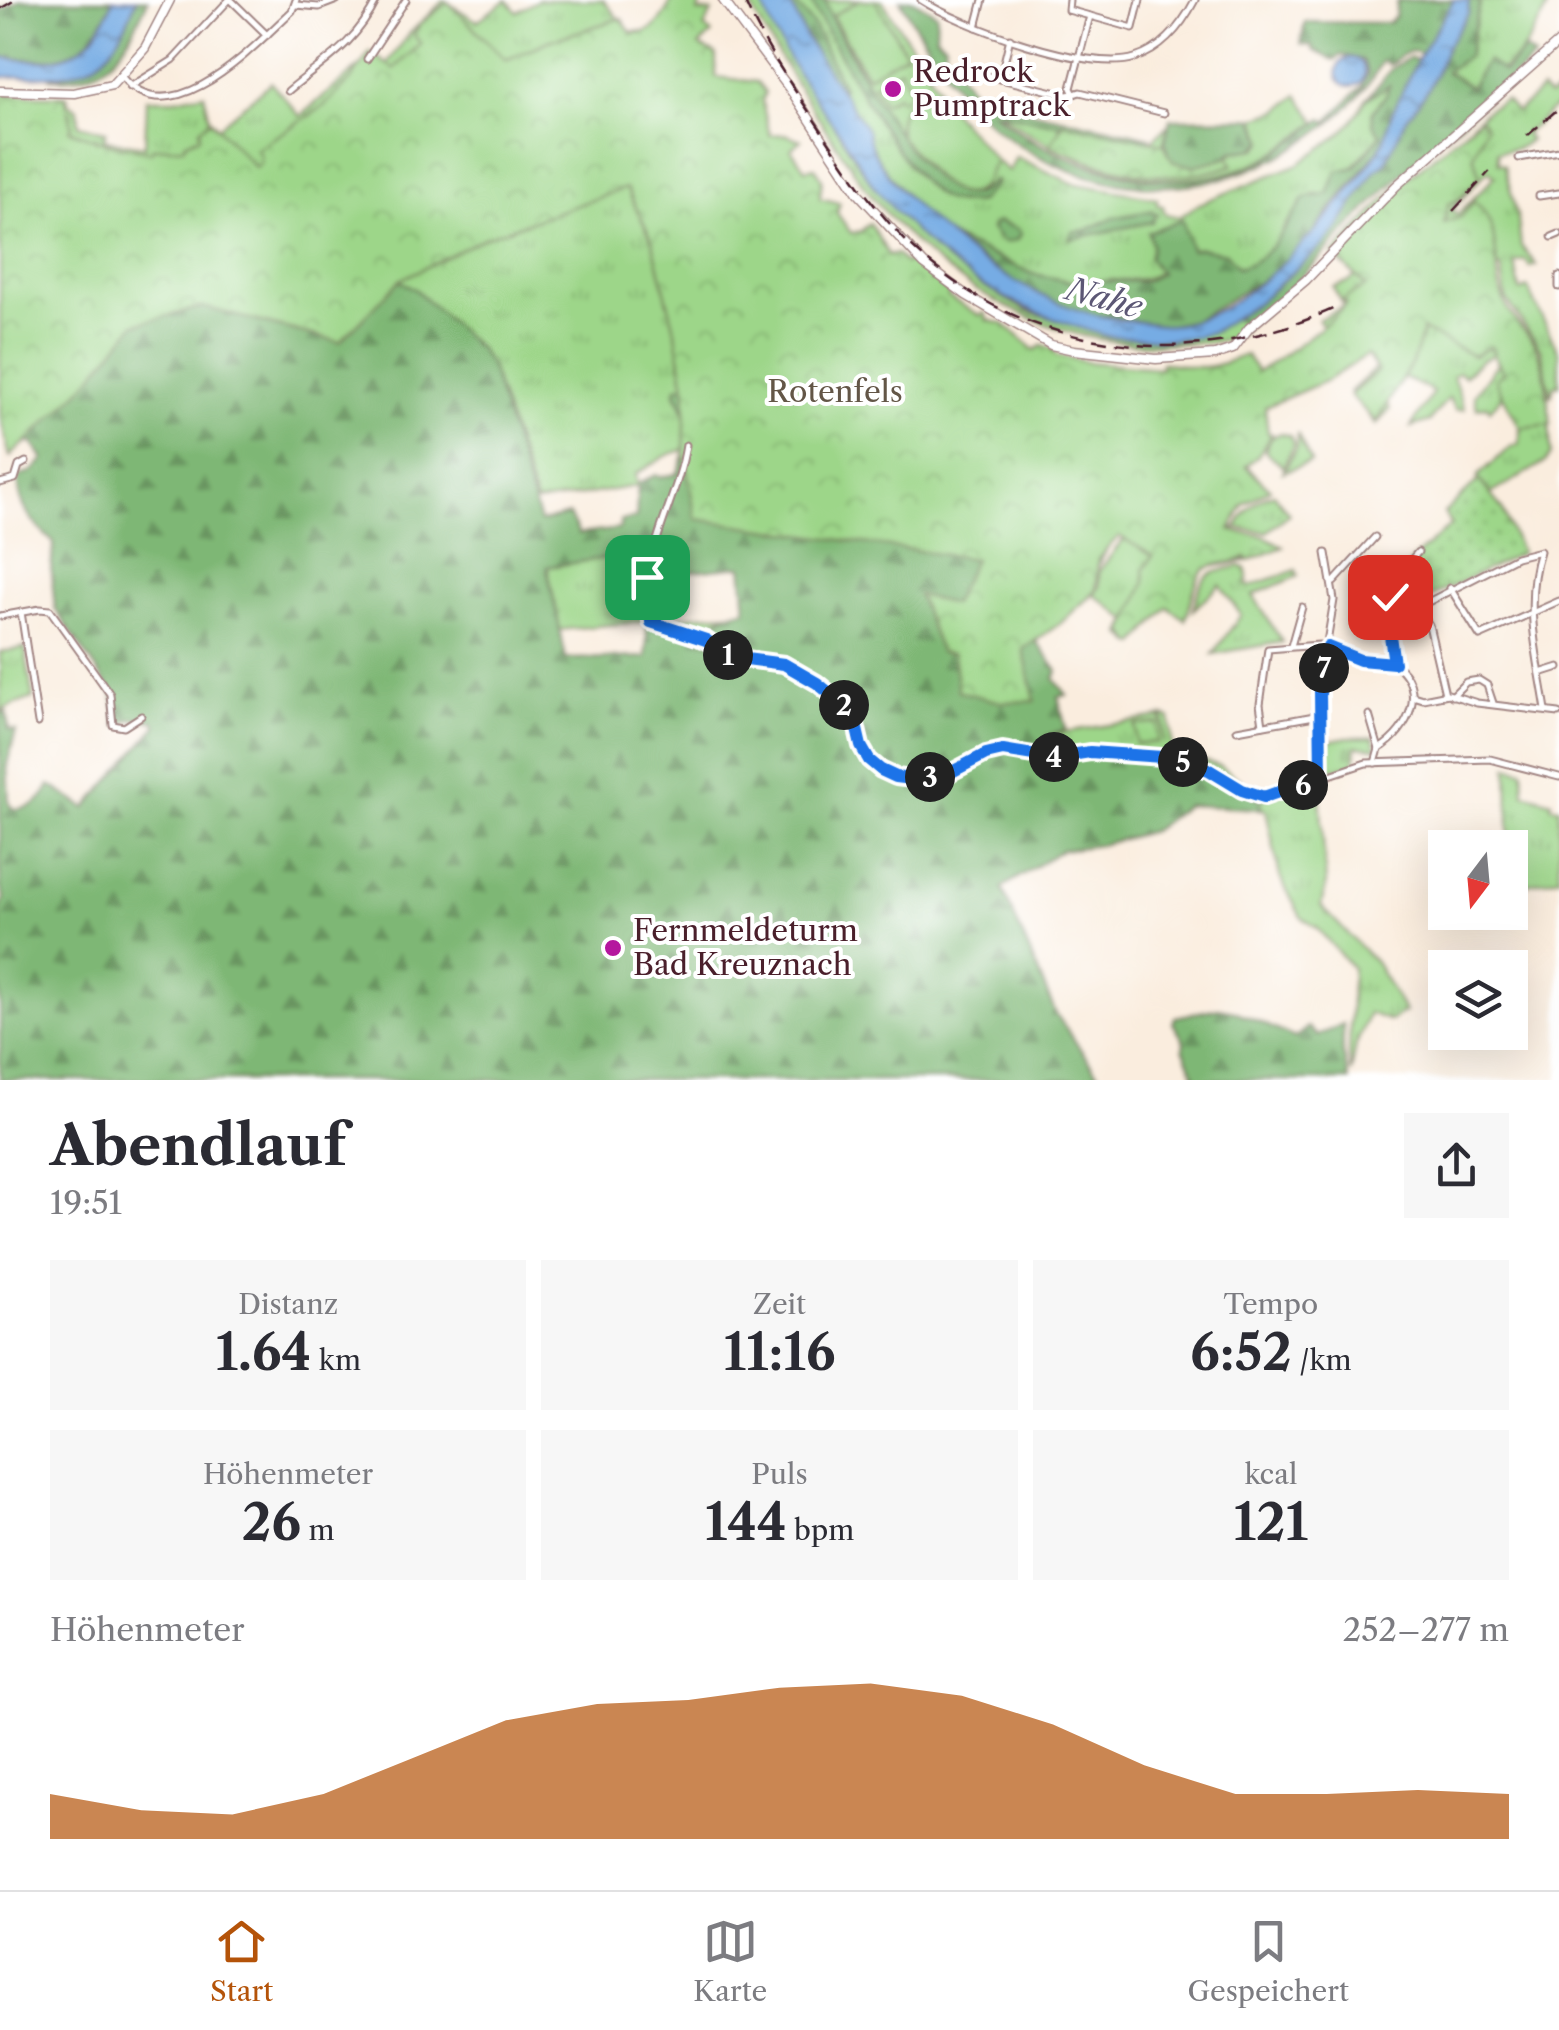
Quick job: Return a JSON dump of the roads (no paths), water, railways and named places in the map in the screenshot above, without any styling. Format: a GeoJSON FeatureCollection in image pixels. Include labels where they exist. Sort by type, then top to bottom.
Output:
{"type":"FeatureCollection","features":[{"type":"Feature","properties":{"kind":"main road"},"geometry":{"type":"LineString","coordinates":[[0,90],[89,92],[106,88],[122,78],[152,39],[170,0]]}},
{"type":"Feature","properties":{"kind":"main road"},"geometry":{"type":"LineString","coordinates":[[723,0],[792,92],[858,194],[913,254],[947,283],[1061,348],[1173,359],[1215,355],[1232,349],[1249,328],[1306,280],[1396,186],[1559,42]]}},
{"type":"Feature","properties":{"kind":"street"},"geometry":{"type":"LineString","coordinates":[[130,87],[173,60],[230,0],[267,35]]}},
{"type":"Feature","properties":{"kind":"street"},"geometry":{"type":"LineString","coordinates":[[122,78],[138,94],[153,96],[200,88],[227,72],[296,2],[319,6],[337,0]]}},
{"type":"Feature","properties":{"kind":"street"},"geometry":{"type":"LineString","coordinates":[[288,91],[337,54],[364,23],[377,0]]}},
{"type":"Feature","properties":{"kind":"street"},"geometry":{"type":"LineString","coordinates":[[367,59],[406,0]]}},
{"type":"Feature","properties":{"kind":"street"},"geometry":{"type":"LineString","coordinates":[[921,0],[976,27],[1010,38],[1114,62],[1147,53],[1174,31],[1195,0]]}},
{"type":"Feature","properties":{"kind":"street"},"geometry":{"type":"LineString","coordinates":[[976,27],[983,0]]}},
{"type":"Feature","properties":{"kind":"street"},"geometry":{"type":"LineString","coordinates":[[1069,0],[1068,10],[1133,28],[1140,0]]}},
{"type":"Feature","properties":{"kind":"street"},"geometry":{"type":"LineString","coordinates":[[1074,94],[1070,88],[1090,16]]}},
{"type":"Feature","properties":{"kind":"street"},"geometry":{"type":"LineString","coordinates":[[1000,79],[1010,38]]}},
{"type":"Feature","properties":{"kind":"street"},"geometry":{"type":"LineString","coordinates":[[971,76],[980,74],[1066,95],[1080,92],[1164,113]]}},
{"type":"Feature","properties":{"kind":"street"},"geometry":{"type":"LineString","coordinates":[[1520,158],[1559,151]]}},
{"type":"Feature","properties":{"kind":"street"},"geometry":{"type":"LineString","coordinates":[[1539,196],[1559,193]]}},
{"type":"Feature","properties":{"kind":"street"},"geometry":{"type":"LineString","coordinates":[[1558,276],[1559,287]]}},
{"type":"Feature","properties":{"kind":"street"},"geometry":{"type":"LineString","coordinates":[[686,446],[648,571],[651,622],[706,640],[731,657],[780,663],[817,683],[851,710],[866,756],[881,770],[900,778],[950,774],[986,754],[1003,750],[1052,758],[1090,752],[1162,757],[1209,770],[1242,790],[1264,797],[1374,763],[1490,759],[1559,777]]}},
{"type":"Feature","properties":{"kind":"street"},"geometry":{"type":"LineString","coordinates":[[0,483],[15,480],[19,466],[26,462]]}},
{"type":"Feature","properties":{"kind":"street"},"geometry":{"type":"LineString","coordinates":[[1334,582],[1375,538]]}},
{"type":"Feature","properties":{"kind":"street"},"geometry":{"type":"LineString","coordinates":[[1388,622],[1522,554],[1540,551],[1533,577],[1533,612],[1546,710]]}},
{"type":"Feature","properties":{"kind":"street"},"geometry":{"type":"LineString","coordinates":[[1321,777],[1320,685],[1334,582],[1326,552]]}},
{"type":"Feature","properties":{"kind":"street"},"geometry":{"type":"LineString","coordinates":[[1374,763],[1379,749],[1406,724],[1413,696],[1409,679],[1394,663],[1388,622],[1390,597],[1398,576],[1418,552]]}},
{"type":"Feature","properties":{"kind":"street"},"geometry":{"type":"LineString","coordinates":[[1382,584],[1398,576]]}},
{"type":"Feature","properties":{"kind":"street"},"geometry":{"type":"LineString","coordinates":[[1398,576],[1429,625],[1449,695]]}},
{"type":"Feature","properties":{"kind":"street"},"geometry":{"type":"LineString","coordinates":[[1450,588],[1480,636],[1559,601]]}},
{"type":"Feature","properties":{"kind":"street"},"geometry":{"type":"LineString","coordinates":[[1291,646],[1302,607]]}},
{"type":"Feature","properties":{"kind":"street"},"geometry":{"type":"LineString","coordinates":[[0,616],[44,609],[52,612],[110,694],[113,725],[124,727],[141,716]]}},
{"type":"Feature","properties":{"kind":"street"},"geometry":{"type":"LineString","coordinates":[[22,612],[38,723]]}},
{"type":"Feature","properties":{"kind":"street"},"geometry":{"type":"LineString","coordinates":[[1264,724],[1260,704],[1268,649],[1328,647],[1360,660],[1394,663]]}},
{"type":"Feature","properties":{"kind":"street"},"geometry":{"type":"LineString","coordinates":[[1540,672],[1559,667]]}},
{"type":"Feature","properties":{"kind":"street"},"geometry":{"type":"LineString","coordinates":[[1449,695],[1466,682],[1479,680],[1487,685],[1493,704]]}},
{"type":"Feature","properties":{"kind":"street"},"geometry":{"type":"LineString","coordinates":[[1413,696],[1423,699],[1449,695],[1559,713]]}},
{"type":"Feature","properties":{"kind":"street"},"geometry":{"type":"LineString","coordinates":[[1237,730],[1320,715]]}},
{"type":"Feature","properties":{"kind":"street"},"geometry":{"type":"LineString","coordinates":[[1369,715],[1379,749]]}},
{"type":"Feature","properties":{"kind":"water"},"geometry":{"type":"Polygon","coordinates":[[[113,0],[136,0],[125,27],[100,60],[68,73],[0,77],[0,57],[56,58],[83,46],[104,20],[113,0]]]}},
{"type":"Feature","properties":{"kind":"water"},"geometry":{"type":"Polygon","coordinates":[[[761,0],[789,0],[806,38],[867,130],[883,166],[897,186],[953,240],[1005,275],[1059,303],[1097,315],[1166,325],[1199,319],[1229,304],[1259,283],[1317,229],[1380,148],[1412,70],[1454,0],[1469,0],[1468,14],[1446,48],[1430,87],[1405,121],[1385,163],[1374,171],[1337,230],[1257,303],[1214,331],[1167,340],[1106,336],[1038,313],[979,283],[926,243],[867,176],[795,69],[761,0]]]}},
{"type":"Feature","properties":{"kind":"water"},"geometry":{"type":"Polygon","coordinates":[[[1351,58],[1361,62],[1365,72],[1361,82],[1351,86],[1341,82],[1337,72],[1341,62],[1351,58]]]}},
{"type":"Feature","properties":{"kind":"railway"},"geometry":{"type":"LineString","coordinates":[[0,9],[15,0]]}},
{"type":"Feature","properties":{"kind":"railway"},"geometry":{"type":"LineString","coordinates":[[744,0],[794,89],[883,216],[911,246],[956,283],[1006,312],[1059,331],[1114,343],[1170,346],[1227,341],[1283,328],[1337,307]]}},
{"type":"Feature","properties":{"kind":"railway"},"geometry":{"type":"LineString","coordinates":[[1527,136],[1559,108]]}},
{"type":"Feature","properties":{"kind":"railway"},"geometry":{"type":"LineString","coordinates":[[1453,211],[1490,171]]}},
{"type":"Feature","properties":{"kind":"place","name":"Redrock Pumptrack"},"geometry":{"type":"Point","coordinates":[893,89]}},
{"type":"Feature","properties":{"kind":"place","name":"Fernmeldeturm Bad Kreuznach"},"geometry":{"type":"Point","coordinates":[613,948]}},
{"type":"Feature","properties":{"kind":"water label","name":"Nahe"},"geometry":{"type":"Point","coordinates":[1104,298]}},
{"type":"Feature","properties":{"kind":"park label","name":"Rotenfels"},"geometry":{"type":"Point","coordinates":[835,392]}}]}
